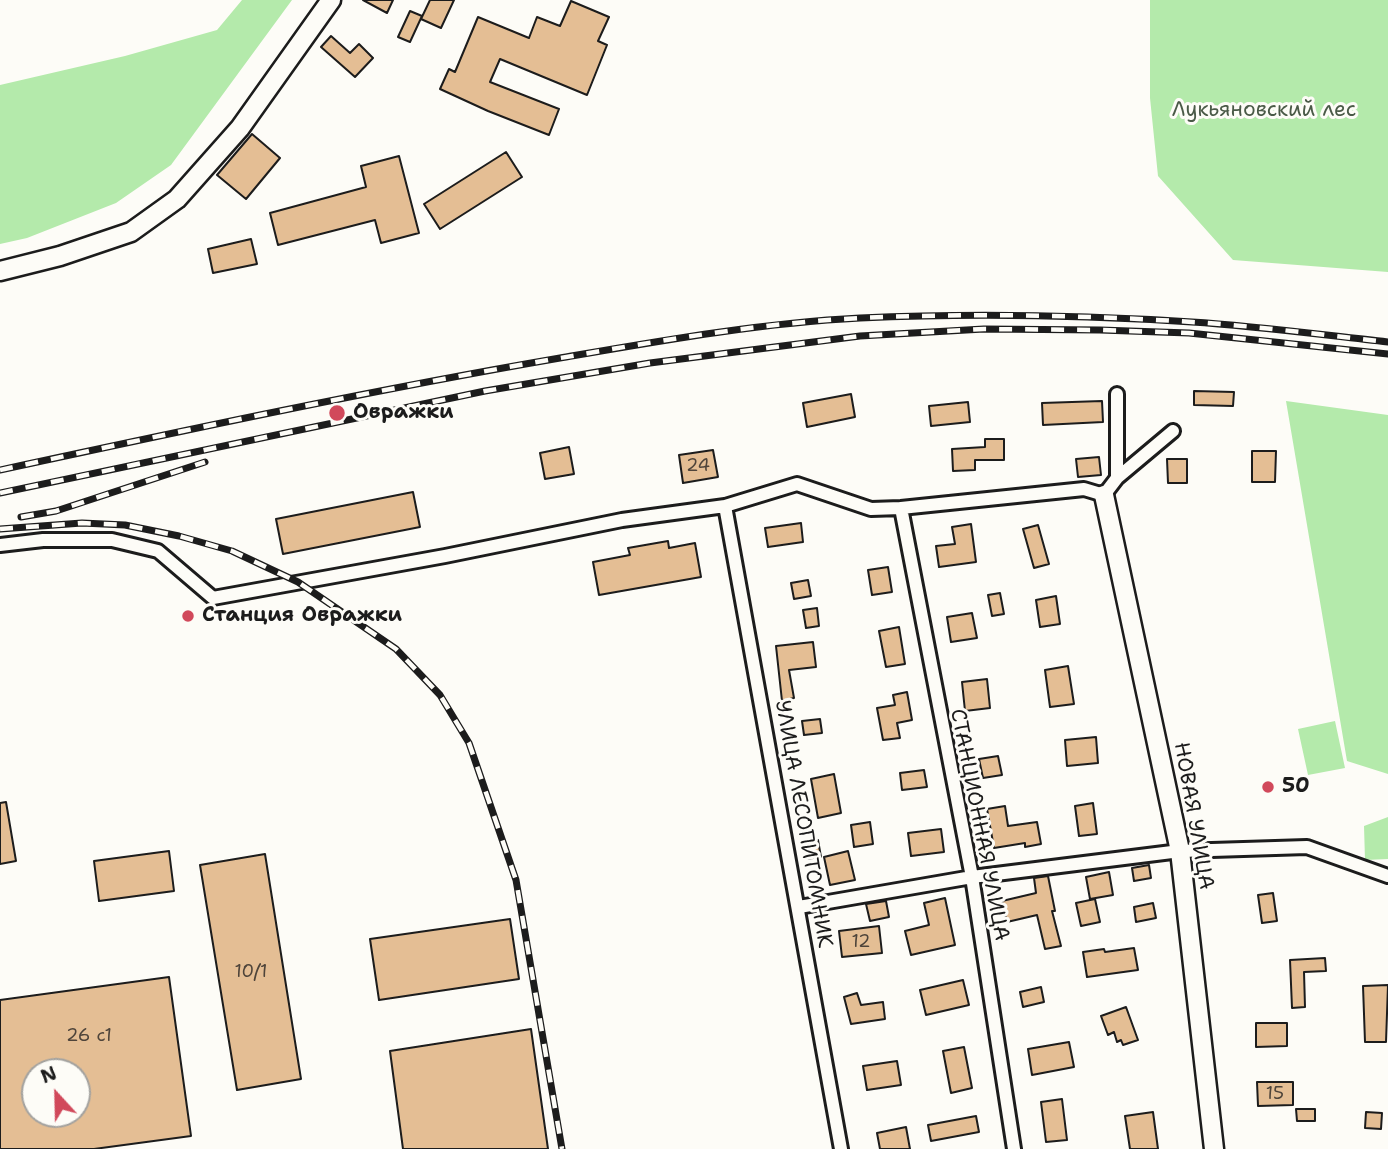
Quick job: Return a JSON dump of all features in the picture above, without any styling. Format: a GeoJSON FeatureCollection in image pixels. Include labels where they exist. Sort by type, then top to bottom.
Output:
{"type":"FeatureCollection","features":[{"type":"Feature","properties":{"kind":"street"},"geometry":{"type":"LineString","coordinates":[[0,271],[60,256],[131,232],[177,199],[240,128],[331,0]]}},
{"type":"Feature","properties":{"kind":"street"},"geometry":{"type":"LineString","coordinates":[[1117,394],[1117,478]]}},
{"type":"Feature","properties":{"kind":"street"},"geometry":{"type":"LineString","coordinates":[[0,545],[57,539],[124,542],[159,551],[213,598],[445,556],[622,520],[725,506],[797,484],[871,509],[1084,489],[1104,495],[1117,478],[1173,431]]}},
{"type":"Feature","properties":{"kind":"street","name":"НОВАЯ УЛИЦА"},"geometry":{"type":"LineString","coordinates":[[1104,495],[1180,851],[1214,1149]]}},
{"type":"Feature","properties":{"kind":"street","name":"УЛИЦА ЛЕСОПИТОМНИК"},"geometry":{"type":"LineString","coordinates":[[725,506],[841,1149]]}},
{"type":"Feature","properties":{"kind":"street","name":"СТАНЦИОННАЯ УЛИЦА"},"geometry":{"type":"LineString","coordinates":[[901,508],[972,877],[1014,1149]]}},
{"type":"Feature","properties":{"kind":"street"},"geometry":{"type":"LineString","coordinates":[[799,907],[972,877],[1180,851],[1307,846],[1388,876]]}},
{"type":"Feature","properties":{"kind":"green space"},"geometry":{"type":"Polygon","coordinates":[[[242,0],[292,0],[171,165],[116,203],[27,238],[0,244],[0,85],[125,56],[217,30],[242,0]]]}},
{"type":"Feature","properties":{"kind":"green space","name":"Лукьяновский лес"},"geometry":{"type":"Polygon","coordinates":[[[1150,0],[1388,0],[1388,272],[1233,260],[1158,176],[1150,98],[1150,0]]]}},
{"type":"Feature","properties":{"kind":"green space"},"geometry":{"type":"Polygon","coordinates":[[[1286,401],[1388,415],[1388,774],[1347,761],[1286,401]]]}},
{"type":"Feature","properties":{"kind":"green space"},"geometry":{"type":"Polygon","coordinates":[[[1335,721],[1345,768],[1308,775],[1298,729],[1335,721]]]}},
{"type":"Feature","properties":{"kind":"green space"},"geometry":{"type":"Polygon","coordinates":[[[1388,817],[1388,859],[1365,860],[1364,826],[1388,817]]]}},
{"type":"Feature","properties":{"kind":"building"},"geometry":{"type":"Polygon","coordinates":[[[363,0],[393,0],[387,13],[363,0]]]}},
{"type":"Feature","properties":{"kind":"building"},"geometry":{"type":"Polygon","coordinates":[[[430,0],[454,0],[441,28],[421,19],[430,0]]]}},
{"type":"Feature","properties":{"kind":"building"},"geometry":{"type":"Polygon","coordinates":[[[571,1],[609,17],[598,41],[607,45],[587,95],[500,59],[490,82],[559,109],[549,135],[440,89],[449,69],[455,72],[478,17],[529,38],[537,17],[560,26],[571,1]]]}},
{"type":"Feature","properties":{"kind":"building"},"geometry":{"type":"Polygon","coordinates":[[[410,11],[422,16],[410,42],[398,37],[410,11]]]}},
{"type":"Feature","properties":{"kind":"building"},"geometry":{"type":"Polygon","coordinates":[[[331,36],[350,53],[359,44],[373,58],[355,77],[321,47],[331,36]]]}},
{"type":"Feature","properties":{"kind":"building"},"geometry":{"type":"Polygon","coordinates":[[[252,134],[280,158],[246,199],[217,175],[252,134]]]}},
{"type":"Feature","properties":{"kind":"building"},"geometry":{"type":"Polygon","coordinates":[[[506,152],[522,177],[440,229],[424,204],[506,152]]]}},
{"type":"Feature","properties":{"kind":"building"},"geometry":{"type":"Polygon","coordinates":[[[399,156],[419,233],[381,243],[375,220],[278,245],[270,213],[366,187],[361,166],[399,156]]]}},
{"type":"Feature","properties":{"kind":"building"},"geometry":{"type":"Polygon","coordinates":[[[251,239],[257,264],[213,273],[208,249],[251,239]]]}},
{"type":"Feature","properties":{"kind":"building"},"geometry":{"type":"Polygon","coordinates":[[[1194,391],[1234,392],[1233,406],[1194,405],[1194,391]]]}},
{"type":"Feature","properties":{"kind":"building"},"geometry":{"type":"Polygon","coordinates":[[[851,394],[855,417],[807,427],[803,403],[851,394]]]}},
{"type":"Feature","properties":{"kind":"building"},"geometry":{"type":"Polygon","coordinates":[[[1102,401],[1103,422],[1043,425],[1042,403],[1102,401]]]}},
{"type":"Feature","properties":{"kind":"building"},"geometry":{"type":"Polygon","coordinates":[[[968,402],[970,422],[931,426],[929,406],[968,402]]]}},
{"type":"Feature","properties":{"kind":"building"},"geometry":{"type":"Polygon","coordinates":[[[985,439],[1004,439],[1004,460],[975,460],[975,470],[953,471],[952,449],[985,447],[985,439]]]}},
{"type":"Feature","properties":{"kind":"building"},"geometry":{"type":"Polygon","coordinates":[[[569,447],[574,474],[545,479],[540,453],[569,447]]]}},
{"type":"Feature","properties":{"kind":"building"},"geometry":{"type":"Polygon","coordinates":[[[713,450],[718,477],[683,483],[679,455],[713,450]]]}},
{"type":"Feature","properties":{"kind":"building"},"geometry":{"type":"Polygon","coordinates":[[[1252,451],[1276,451],[1275,482],[1252,482],[1252,451]]]}},
{"type":"Feature","properties":{"kind":"building"},"geometry":{"type":"Polygon","coordinates":[[[1099,457],[1101,475],[1078,477],[1076,459],[1099,457]]]}},
{"type":"Feature","properties":{"kind":"building"},"geometry":{"type":"Polygon","coordinates":[[[1167,459],[1187,459],[1187,483],[1168,483],[1167,459]]]}},
{"type":"Feature","properties":{"kind":"building"},"geometry":{"type":"Polygon","coordinates":[[[413,492],[420,527],[283,554],[276,519],[413,492]]]}},
{"type":"Feature","properties":{"kind":"building"},"geometry":{"type":"Polygon","coordinates":[[[801,523],[803,542],[768,547],[765,528],[801,523]]]}},
{"type":"Feature","properties":{"kind":"building"},"geometry":{"type":"Polygon","coordinates":[[[971,524],[976,562],[939,567],[936,546],[955,544],[952,527],[971,524]]]}},
{"type":"Feature","properties":{"kind":"building"},"geometry":{"type":"Polygon","coordinates":[[[1038,525],[1049,564],[1034,568],[1023,529],[1038,525]]]}},
{"type":"Feature","properties":{"kind":"building"},"geometry":{"type":"Polygon","coordinates":[[[668,541],[669,548],[695,543],[701,577],[599,595],[593,562],[630,555],[628,548],[668,541]]]}},
{"type":"Feature","properties":{"kind":"building"},"geometry":{"type":"Polygon","coordinates":[[[888,567],[892,592],[872,595],[868,570],[888,567]]]}},
{"type":"Feature","properties":{"kind":"building"},"geometry":{"type":"Polygon","coordinates":[[[808,580],[811,596],[794,599],[791,583],[808,580]]]}},
{"type":"Feature","properties":{"kind":"building"},"geometry":{"type":"Polygon","coordinates":[[[1000,593],[1004,614],[992,616],[988,595],[1000,593]]]}},
{"type":"Feature","properties":{"kind":"building"},"geometry":{"type":"Polygon","coordinates":[[[1056,596],[1060,624],[1040,627],[1036,600],[1056,596]]]}},
{"type":"Feature","properties":{"kind":"building"},"geometry":{"type":"Polygon","coordinates":[[[817,608],[819,626],[806,628],[803,610],[817,608]]]}},
{"type":"Feature","properties":{"kind":"building"},"geometry":{"type":"Polygon","coordinates":[[[972,613],[977,638],[951,642],[947,617],[972,613]]]}},
{"type":"Feature","properties":{"kind":"building"},"geometry":{"type":"Polygon","coordinates":[[[899,627],[905,664],[886,667],[879,631],[899,627]]]}},
{"type":"Feature","properties":{"kind":"building"},"geometry":{"type":"Polygon","coordinates":[[[813,642],[816,667],[789,670],[794,698],[782,701],[776,646],[813,642]]]}},
{"type":"Feature","properties":{"kind":"building"},"geometry":{"type":"Polygon","coordinates":[[[1068,666],[1074,704],[1050,707],[1045,670],[1068,666]]]}},
{"type":"Feature","properties":{"kind":"building"},"geometry":{"type":"Polygon","coordinates":[[[987,679],[990,708],[965,711],[962,682],[987,679]]]}},
{"type":"Feature","properties":{"kind":"building"},"geometry":{"type":"Polygon","coordinates":[[[907,692],[912,720],[897,723],[900,738],[883,740],[877,708],[895,705],[893,695],[907,692]]]}},
{"type":"Feature","properties":{"kind":"building"},"geometry":{"type":"Polygon","coordinates":[[[820,719],[822,733],[804,735],[802,721],[820,719]]]}},
{"type":"Feature","properties":{"kind":"building"},"geometry":{"type":"Polygon","coordinates":[[[1096,737],[1098,763],[1067,766],[1065,740],[1096,737]]]}},
{"type":"Feature","properties":{"kind":"building"},"geometry":{"type":"Polygon","coordinates":[[[998,756],[1002,775],[983,778],[979,759],[998,756]]]}},
{"type":"Feature","properties":{"kind":"building"},"geometry":{"type":"Polygon","coordinates":[[[924,770],[927,787],[902,790],[900,773],[924,770]]]}},
{"type":"Feature","properties":{"kind":"building"},"geometry":{"type":"Polygon","coordinates":[[[834,774],[841,813],[818,818],[811,779],[834,774]]]}},
{"type":"Feature","properties":{"kind":"building"},"geometry":{"type":"Polygon","coordinates":[[[6,802],[16,861],[0,864],[0,803],[6,802]]]}},
{"type":"Feature","properties":{"kind":"building"},"geometry":{"type":"Polygon","coordinates":[[[1093,803],[1097,834],[1079,836],[1075,806],[1093,803]]]}},
{"type":"Feature","properties":{"kind":"building"},"geometry":{"type":"Polygon","coordinates":[[[1005,806],[1008,826],[1037,822],[1041,844],[1025,847],[1025,843],[994,848],[987,809],[1005,806]]]}},
{"type":"Feature","properties":{"kind":"building"},"geometry":{"type":"Polygon","coordinates":[[[870,822],[873,844],[854,847],[851,825],[870,822]]]}},
{"type":"Feature","properties":{"kind":"building"},"geometry":{"type":"Polygon","coordinates":[[[941,829],[944,852],[911,856],[908,833],[941,829]]]}},
{"type":"Feature","properties":{"kind":"building"},"geometry":{"type":"Polygon","coordinates":[[[818,840],[821,857],[805,859],[802,842],[818,840]]]}},
{"type":"Feature","properties":{"kind":"building"},"geometry":{"type":"Polygon","coordinates":[[[169,851],[174,891],[99,901],[94,861],[169,851]]]}},
{"type":"Feature","properties":{"kind":"building"},"geometry":{"type":"Polygon","coordinates":[[[848,851],[855,880],[830,885],[824,857],[848,851]]]}},
{"type":"Feature","properties":{"kind":"building"},"geometry":{"type":"Polygon","coordinates":[[[265,854],[301,1079],[237,1090],[200,865],[265,854]]]}},
{"type":"Feature","properties":{"kind":"building"},"geometry":{"type":"Polygon","coordinates":[[[1149,865],[1151,878],[1134,881],[1132,868],[1149,865]]]}},
{"type":"Feature","properties":{"kind":"building"},"geometry":{"type":"Polygon","coordinates":[[[1109,872],[1113,895],[1090,899],[1086,877],[1109,872]]]}},
{"type":"Feature","properties":{"kind":"building"},"geometry":{"type":"Polygon","coordinates":[[[1048,876],[1055,911],[1052,911],[1061,946],[1045,949],[1037,915],[1007,922],[1002,901],[1036,893],[1034,878],[1048,876]]]}},
{"type":"Feature","properties":{"kind":"building"},"geometry":{"type":"Polygon","coordinates":[[[1273,893],[1277,921],[1262,923],[1258,895],[1273,893]]]}},
{"type":"Feature","properties":{"kind":"building"},"geometry":{"type":"Polygon","coordinates":[[[945,898],[955,945],[911,955],[905,931],[929,925],[924,903],[945,898]]]}},
{"type":"Feature","properties":{"kind":"building"},"geometry":{"type":"Polygon","coordinates":[[[1095,899],[1100,922],[1081,926],[1076,903],[1095,899]]]}},
{"type":"Feature","properties":{"kind":"building"},"geometry":{"type":"Polygon","coordinates":[[[886,901],[889,917],[870,921],[866,904],[886,901]]]}},
{"type":"Feature","properties":{"kind":"building"},"geometry":{"type":"Polygon","coordinates":[[[1153,903],[1156,918],[1136,922],[1134,907],[1153,903]]]}},
{"type":"Feature","properties":{"kind":"building"},"geometry":{"type":"Polygon","coordinates":[[[510,919],[519,979],[379,1000],[370,939],[510,919]]]}},
{"type":"Feature","properties":{"kind":"building"},"geometry":{"type":"Polygon","coordinates":[[[879,926],[882,953],[842,957],[839,931],[879,926]]]}},
{"type":"Feature","properties":{"kind":"building"},"geometry":{"type":"Polygon","coordinates":[[[1134,948],[1138,970],[1087,977],[1083,952],[1134,948]]]}},
{"type":"Feature","properties":{"kind":"building"},"geometry":{"type":"Polygon","coordinates":[[[1325,958],[1326,971],[1304,972],[1305,1007],[1292,1008],[1290,960],[1325,958]]]}},
{"type":"Feature","properties":{"kind":"building"},"geometry":{"type":"Polygon","coordinates":[[[169,977],[191,1136],[94,1149],[0,1149],[0,1000],[169,977]]]}},
{"type":"Feature","properties":{"kind":"building"},"geometry":{"type":"Polygon","coordinates":[[[963,980],[969,1005],[926,1015],[920,990],[963,980]]]}},
{"type":"Feature","properties":{"kind":"building"},"geometry":{"type":"Polygon","coordinates":[[[1388,985],[1386,1042],[1365,1042],[1363,986],[1388,985]]]}},
{"type":"Feature","properties":{"kind":"building"},"geometry":{"type":"Polygon","coordinates":[[[1041,987],[1044,1002],[1023,1007],[1020,992],[1041,987]]]}},
{"type":"Feature","properties":{"kind":"building"},"geometry":{"type":"Polygon","coordinates":[[[857,993],[861,1005],[883,1002],[885,1019],[851,1024],[844,997],[857,993]]]}},
{"type":"Feature","properties":{"kind":"building"},"geometry":{"type":"Polygon","coordinates":[[[1126,1007],[1138,1040],[1123,1045],[1121,1040],[1117,1042],[1114,1032],[1108,1035],[1101,1016],[1126,1007]]]}},
{"type":"Feature","properties":{"kind":"building"},"geometry":{"type":"Polygon","coordinates":[[[1256,1023],[1287,1023],[1287,1046],[1256,1047],[1256,1023]]]}},
{"type":"Feature","properties":{"kind":"building"},"geometry":{"type":"Polygon","coordinates":[[[531,1029],[548,1149],[403,1149],[390,1051],[531,1029]]]}},
{"type":"Feature","properties":{"kind":"building"},"geometry":{"type":"Polygon","coordinates":[[[1069,1042],[1074,1067],[1032,1075],[1028,1049],[1069,1042]]]}},
{"type":"Feature","properties":{"kind":"building"},"geometry":{"type":"Polygon","coordinates":[[[964,1047],[972,1088],[951,1093],[943,1051],[964,1047]]]}},
{"type":"Feature","properties":{"kind":"building"},"geometry":{"type":"Polygon","coordinates":[[[897,1061],[901,1085],[867,1090],[863,1066],[897,1061]]]}},
{"type":"Feature","properties":{"kind":"building"},"geometry":{"type":"Polygon","coordinates":[[[1257,1082],[1293,1082],[1293,1105],[1258,1106],[1257,1082]]]}},
{"type":"Feature","properties":{"kind":"building"},"geometry":{"type":"Polygon","coordinates":[[[1062,1099],[1067,1140],[1046,1142],[1041,1102],[1062,1099]]]}},
{"type":"Feature","properties":{"kind":"building"},"geometry":{"type":"Polygon","coordinates":[[[1296,1109],[1315,1109],[1315,1121],[1297,1121],[1296,1109]]]}},
{"type":"Feature","properties":{"kind":"building"},"geometry":{"type":"Polygon","coordinates":[[[1153,1112],[1158,1149],[1130,1149],[1125,1116],[1153,1112]]]}},
{"type":"Feature","properties":{"kind":"building"},"geometry":{"type":"Polygon","coordinates":[[[1366,1112],[1382,1113],[1381,1129],[1365,1128],[1366,1112]]]}},
{"type":"Feature","properties":{"kind":"building"},"geometry":{"type":"Polygon","coordinates":[[[976,1116],[979,1132],[931,1141],[928,1125],[976,1116]]]}},
{"type":"Feature","properties":{"kind":"building"},"geometry":{"type":"Polygon","coordinates":[[[906,1127],[910,1149],[880,1149],[877,1133],[906,1127]]]}},
{"type":"Feature","properties":{"kind":"railway"},"geometry":{"type":"LineString","coordinates":[[0,470],[490,370],[635,345],[822,320],[943,316],[1109,318],[1241,326],[1388,342]]}},
{"type":"Feature","properties":{"kind":"railway"},"geometry":{"type":"LineString","coordinates":[[0,493],[485,391],[650,363],[860,336],[984,329],[1189,333],[1388,354]]}},
{"type":"Feature","properties":{"kind":"railway"},"geometry":{"type":"LineString","coordinates":[[21,517],[56,511],[205,462]]}},
{"type":"Feature","properties":{"kind":"railway"},"geometry":{"type":"LineString","coordinates":[[0,529],[82,523],[125,525],[232,551],[298,582],[396,649],[440,695],[469,743],[516,880],[562,1149]]}},
{"type":"Feature","properties":{"kind":"place","name":"Овражки"},"geometry":{"type":"Point","coordinates":[337,413]}},
{"type":"Feature","properties":{"kind":"place","name":"Станция Овражки"},"geometry":{"type":"Point","coordinates":[188,616]}},
{"type":"Feature","properties":{"kind":"place","name":"50"},"geometry":{"type":"Point","coordinates":[1268,787]}}]}
